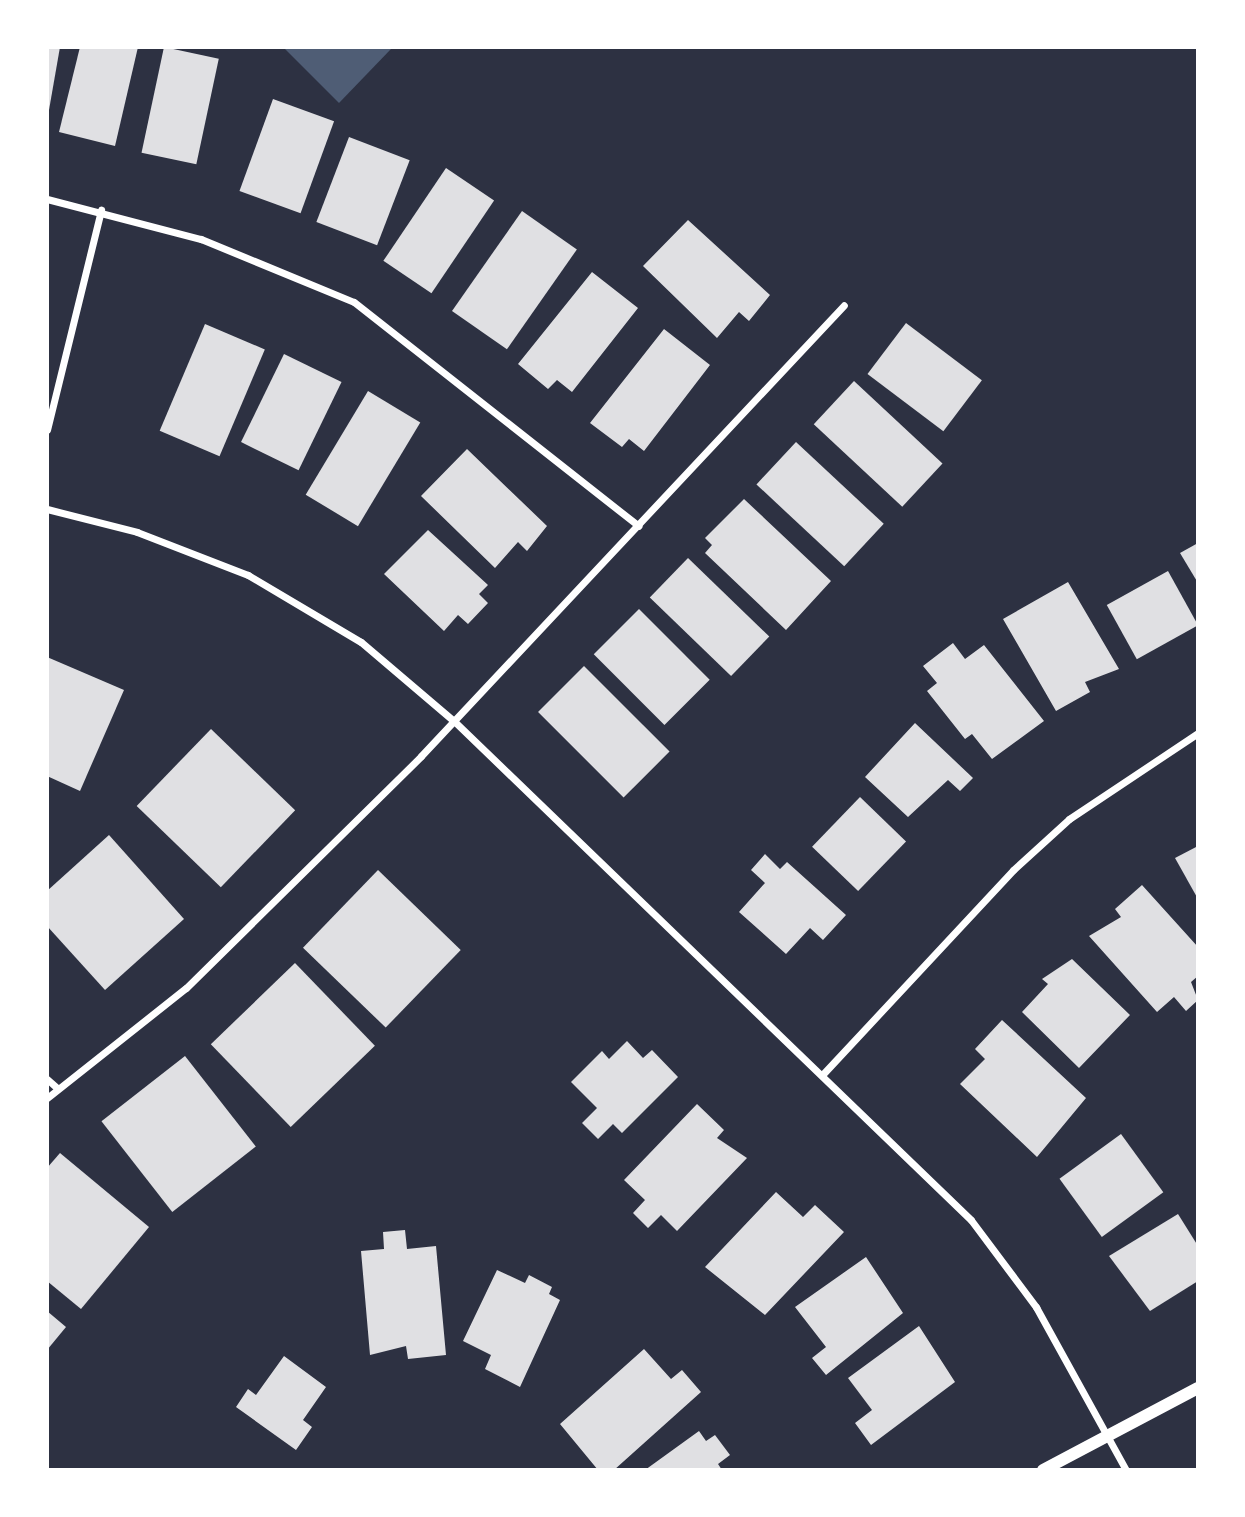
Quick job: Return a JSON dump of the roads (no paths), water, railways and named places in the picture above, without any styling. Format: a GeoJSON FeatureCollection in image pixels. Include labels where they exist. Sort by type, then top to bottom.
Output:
{"type":"FeatureCollection","features":[{"type":"Feature","properties":{"kind":"street"},"geometry":{"type":"LineString","coordinates":[[47,199],[101,210],[201,239],[354,302],[639,526]]}},
{"type":"Feature","properties":{"kind":"street"},"geometry":{"type":"LineString","coordinates":[[47,430],[101,210]]}},
{"type":"Feature","properties":{"kind":"street"},"geometry":{"type":"LineString","coordinates":[[47,1098],[186,988],[455,722],[844,305]]}},
{"type":"Feature","properties":{"kind":"street"},"geometry":{"type":"LineString","coordinates":[[47,509],[137,532],[248,575],[361,642],[455,722],[823,1074],[1006,1262],[1126,1470]]}},
{"type":"Feature","properties":{"kind":"street"},"geometry":{"type":"LineString","coordinates":[[823,1074],[1013,870],[1069,819],[1198,733]]}},
{"type":"Feature","properties":{"kind":"street"},"geometry":{"type":"LineString","coordinates":[[47,1079],[57,1088]]}},
{"type":"Feature","properties":{"kind":"street"},"geometry":{"type":"LineString","coordinates":[[1043,1470],[1198,1388]]}},
{"type":"Feature","properties":{"kind":"water"},"geometry":{"type":"Polygon","coordinates":[[[283,47],[390,47],[391,49],[339,103],[283,47]]]}}]}
